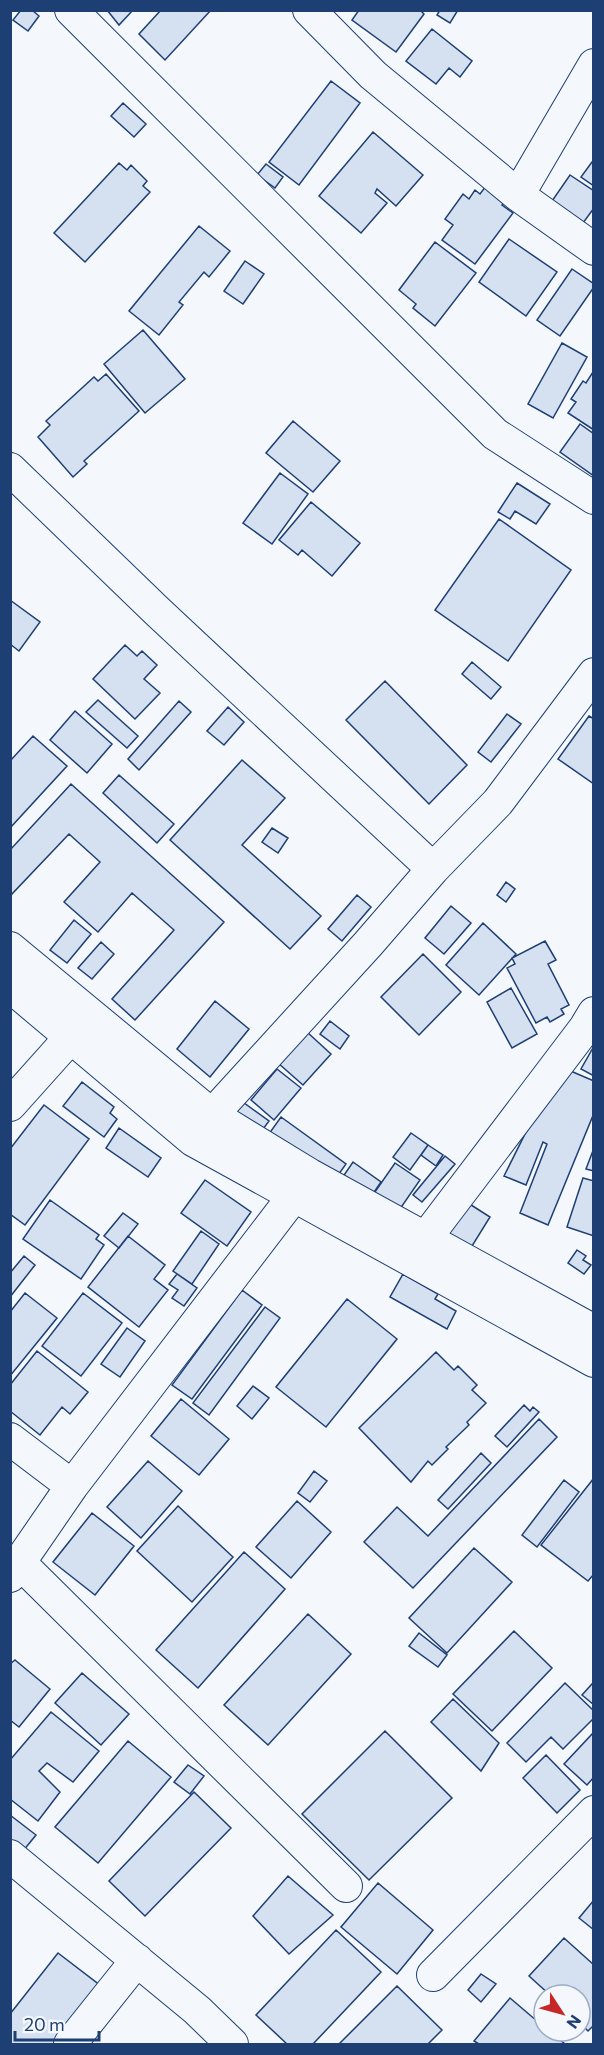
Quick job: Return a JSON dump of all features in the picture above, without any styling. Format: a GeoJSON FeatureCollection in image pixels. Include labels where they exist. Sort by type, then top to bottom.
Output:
{"type":"FeatureCollection","features":[{"type":"Feature","properties":{"kind":"street"},"geometry":{"type":"LineString","coordinates":[[71,10],[495,434],[594,498]]}},
{"type":"Feature","properties":{"kind":"street"},"geometry":{"type":"LineString","coordinates":[[309,10],[373,75],[518,195],[594,249]]}},
{"type":"Feature","properties":{"kind":"street"},"geometry":{"type":"LineString","coordinates":[[518,195],[594,65]]}},
{"type":"Feature","properties":{"kind":"street"},"geometry":{"type":"LineString","coordinates":[[10,469],[149,603],[433,869]]}},
{"type":"Feature","properties":{"kind":"street"},"geometry":{"type":"LineString","coordinates":[[212,1114],[368,944],[433,869],[498,802],[594,674]]}},
{"type":"Feature","properties":{"kind":"street"},"geometry":{"type":"LineString","coordinates":[[14,968],[212,1114],[310,1175],[594,1331]]}},
{"type":"Feature","properties":{"kind":"street"},"geometry":{"type":"LineString","coordinates":[[14,968],[70,1038],[193,1140],[594,1362]]}},
{"type":"Feature","properties":{"kind":"street"},"geometry":{"type":"LineString","coordinates":[[425,1239],[594,1013]]}},
{"type":"Feature","properties":{"kind":"street"},"geometry":{"type":"LineString","coordinates":[[16,1089],[70,1038]]}},
{"type":"Feature","properties":{"kind":"street"},"geometry":{"type":"LineString","coordinates":[[293,1197],[72,1486],[15,1570],[346,1886]]}},
{"type":"Feature","properties":{"kind":"street"},"geometry":{"type":"LineString","coordinates":[[10,1439],[72,1486]]}},
{"type":"Feature","properties":{"kind":"street"},"geometry":{"type":"LineString","coordinates":[[433,1976],[594,1812]]}},
{"type":"Feature","properties":{"kind":"street"},"geometry":{"type":"LineString","coordinates":[[10,1856],[197,2010],[232,2044]]}},
{"type":"Feature","properties":{"kind":"street"},"geometry":{"type":"LineString","coordinates":[[70,2044],[137,1960]]}},
{"type":"Feature","properties":{"kind":"building"},"geometry":{"type":"Polygon","coordinates":[[[21,10],[32,10],[39,16],[28,31],[13,20],[21,10]]]}},
{"type":"Feature","properties":{"kind":"building"},"geometry":{"type":"Polygon","coordinates":[[[107,10],[133,10],[119,25],[107,10]]]}},
{"type":"Feature","properties":{"kind":"building"},"geometry":{"type":"Polygon","coordinates":[[[161,10],[211,10],[165,60],[139,34],[161,10]]]}},
{"type":"Feature","properties":{"kind":"building"},"geometry":{"type":"Polygon","coordinates":[[[359,10],[420,10],[424,14],[396,52],[352,20],[359,10]]]}},
{"type":"Feature","properties":{"kind":"building"},"geometry":{"type":"Polygon","coordinates":[[[440,10],[458,10],[450,23],[437,15],[440,10]]]}},
{"type":"Feature","properties":{"kind":"building"},"geometry":{"type":"Polygon","coordinates":[[[432,29],[472,61],[460,77],[449,68],[436,84],[406,61],[432,29]]]}},
{"type":"Feature","properties":{"kind":"building"},"geometry":{"type":"Polygon","coordinates":[[[331,81],[360,103],[299,185],[269,162],[331,81]]]}},
{"type":"Feature","properties":{"kind":"building"},"geometry":{"type":"Polygon","coordinates":[[[123,103],[146,124],[134,137],[111,116],[123,103]]]}},
{"type":"Feature","properties":{"kind":"building"},"geometry":{"type":"Polygon","coordinates":[[[373,132],[423,175],[396,206],[377,189],[375,193],[387,203],[361,233],[319,196],[373,132]]]}},
{"type":"Feature","properties":{"kind":"building"},"geometry":{"type":"Polygon","coordinates":[[[592,162],[594,163],[594,186],[581,177],[592,162]]]}},
{"type":"Feature","properties":{"kind":"building"},"geometry":{"type":"Polygon","coordinates":[[[119,163],[127,170],[131,165],[147,181],[143,186],[150,192],[85,262],[54,233],[119,163]]]}},
{"type":"Feature","properties":{"kind":"building"},"geometry":{"type":"Polygon","coordinates":[[[266,164],[283,177],[275,188],[257,175],[266,164]]]}},
{"type":"Feature","properties":{"kind":"building"},"geometry":{"type":"Polygon","coordinates":[[[570,175],[594,191],[594,208],[583,223],[552,201],[570,175]]]}},
{"type":"Feature","properties":{"kind":"building"},"geometry":{"type":"Polygon","coordinates":[[[486,186],[505,200],[502,205],[513,213],[475,264],[442,240],[453,225],[445,219],[463,194],[469,199],[475,190],[480,194],[486,186]]]}},
{"type":"Feature","properties":{"kind":"building"},"geometry":{"type":"Polygon","coordinates":[[[199,226],[230,251],[209,277],[204,272],[179,302],[183,305],[159,335],[129,311],[199,226]]]}},
{"type":"Feature","properties":{"kind":"building"},"geometry":{"type":"Polygon","coordinates":[[[509,239],[557,272],[526,316],[479,282],[509,239]]]}},
{"type":"Feature","properties":{"kind":"building"},"geometry":{"type":"Polygon","coordinates":[[[435,242],[476,273],[435,326],[413,308],[416,304],[399,290],[435,242]]]}},
{"type":"Feature","properties":{"kind":"building"},"geometry":{"type":"Polygon","coordinates":[[[245,261],[264,274],[243,304],[224,291],[245,261]]]}},
{"type":"Feature","properties":{"kind":"building"},"geometry":{"type":"Polygon","coordinates":[[[572,269],[594,284],[594,287],[560,336],[537,320],[572,269]]]}},
{"type":"Feature","properties":{"kind":"building"},"geometry":{"type":"Polygon","coordinates":[[[143,330],[185,379],[145,413],[104,364],[143,330]]]}},
{"type":"Feature","properties":{"kind":"building"},"geometry":{"type":"Polygon","coordinates":[[[562,343],[587,357],[553,418],[528,404],[562,343]]]}},
{"type":"Feature","properties":{"kind":"building"},"geometry":{"type":"Polygon","coordinates":[[[593,372],[594,430],[568,413],[576,402],[571,399],[583,381],[586,383],[593,372]]]}},
{"type":"Feature","properties":{"kind":"building"},"geometry":{"type":"Polygon","coordinates":[[[106,374],[139,411],[84,461],[87,464],[73,477],[38,437],[50,425],[46,421],[94,377],[98,381],[106,374]]]}},
{"type":"Feature","properties":{"kind":"building"},"geometry":{"type":"Polygon","coordinates":[[[293,421],[340,461],[313,492],[266,453],[293,421]]]}},
{"type":"Feature","properties":{"kind":"building"},"geometry":{"type":"Polygon","coordinates":[[[580,424],[594,434],[594,476],[560,452],[580,424]]]}},
{"type":"Feature","properties":{"kind":"building"},"geometry":{"type":"Polygon","coordinates":[[[280,473],[308,494],[272,544],[243,523],[280,473]]]}},
{"type":"Feature","properties":{"kind":"building"},"geometry":{"type":"Polygon","coordinates":[[[517,483],[550,504],[536,524],[515,511],[510,519],[498,512],[517,483]]]}},
{"type":"Feature","properties":{"kind":"building"},"geometry":{"type":"Polygon","coordinates":[[[311,502],[360,543],[332,576],[302,550],[298,555],[279,540],[311,502]]]}},
{"type":"Feature","properties":{"kind":"building"},"geometry":{"type":"Polygon","coordinates":[[[499,519],[571,570],[508,661],[435,610],[499,519]]]}},
{"type":"Feature","properties":{"kind":"building"},"geometry":{"type":"Polygon","coordinates":[[[10,600],[40,622],[19,651],[10,644],[10,600]]]}},
{"type":"Feature","properties":{"kind":"building"},"geometry":{"type":"Polygon","coordinates":[[[125,645],[137,656],[142,651],[157,665],[144,679],[160,693],[135,719],[93,679],[125,645]]]}},
{"type":"Feature","properties":{"kind":"building"},"geometry":{"type":"Polygon","coordinates":[[[472,662],[501,687],[491,699],[462,674],[472,662]]]}},
{"type":"Feature","properties":{"kind":"building"},"geometry":{"type":"Polygon","coordinates":[[[385,681],[467,765],[429,804],[346,720],[385,681]]]}},
{"type":"Feature","properties":{"kind":"building"},"geometry":{"type":"Polygon","coordinates":[[[98,700],[138,736],[127,748],[86,712],[98,700]]]}},
{"type":"Feature","properties":{"kind":"building"},"geometry":{"type":"Polygon","coordinates":[[[179,701],[191,712],[139,770],[128,759],[179,701]]]}},
{"type":"Feature","properties":{"kind":"building"},"geometry":{"type":"Polygon","coordinates":[[[228,707],[244,722],[224,745],[207,731],[228,707]]]}},
{"type":"Feature","properties":{"kind":"building"},"geometry":{"type":"Polygon","coordinates":[[[75,711],[112,744],[87,773],[50,740],[75,711]]]}},
{"type":"Feature","properties":{"kind":"building"},"geometry":{"type":"Polygon","coordinates":[[[507,714],[521,724],[491,762],[478,752],[507,714]]]}},
{"type":"Feature","properties":{"kind":"building"},"geometry":{"type":"Polygon","coordinates":[[[589,716],[594,719],[594,784],[558,759],[589,716]]]}},
{"type":"Feature","properties":{"kind":"building"},"geometry":{"type":"Polygon","coordinates":[[[33,736],[67,766],[10,828],[10,761],[33,736]]]}},
{"type":"Feature","properties":{"kind":"building"},"geometry":{"type":"Polygon","coordinates":[[[242,760],[285,798],[242,845],[321,916],[290,949],[170,840],[242,760]]]}},
{"type":"Feature","properties":{"kind":"building"},"geometry":{"type":"Polygon","coordinates":[[[119,775],[174,824],[157,843],[103,793],[119,775]]]}},
{"type":"Feature","properties":{"kind":"building"},"geometry":{"type":"Polygon","coordinates":[[[71,784],[224,922],[135,1020],[112,999],[174,930],[132,893],[98,932],[64,902],[100,862],[69,834],[10,896],[10,850],[71,784]]]}},
{"type":"Feature","properties":{"kind":"building"},"geometry":{"type":"Polygon","coordinates":[[[272,828],[288,838],[278,853],[262,842],[272,828]]]}},
{"type":"Feature","properties":{"kind":"building"},"geometry":{"type":"Polygon","coordinates":[[[506,882],[515,889],[506,902],[497,895],[506,882]]]}},
{"type":"Feature","properties":{"kind":"building"},"geometry":{"type":"Polygon","coordinates":[[[357,895],[371,907],[342,941],[328,929],[357,895]]]}},
{"type":"Feature","properties":{"kind":"building"},"geometry":{"type":"Polygon","coordinates":[[[451,906],[471,923],[444,954],[425,938],[451,906]]]}},
{"type":"Feature","properties":{"kind":"building"},"geometry":{"type":"Polygon","coordinates":[[[74,920],[91,934],[67,963],[50,950],[74,920]]]}},
{"type":"Feature","properties":{"kind":"building"},"geometry":{"type":"Polygon","coordinates":[[[483,923],[516,954],[479,995],[446,965],[483,923]]]}},
{"type":"Feature","properties":{"kind":"building"},"geometry":{"type":"Polygon","coordinates":[[[545,941],[556,960],[548,964],[569,1005],[561,1009],[564,1014],[550,1022],[547,1017],[536,1023],[507,968],[515,964],[512,958],[545,941]]]}},
{"type":"Feature","properties":{"kind":"building"},"geometry":{"type":"Polygon","coordinates":[[[101,942],[114,954],[92,979],[78,968],[101,942]]]}},
{"type":"Feature","properties":{"kind":"building"},"geometry":{"type":"Polygon","coordinates":[[[423,954],[461,992],[419,1035],[381,997],[423,954]]]}},
{"type":"Feature","properties":{"kind":"building"},"geometry":{"type":"Polygon","coordinates":[[[511,988],[537,1034],[512,1048],[487,1002],[511,988]]]}},
{"type":"Feature","properties":{"kind":"building"},"geometry":{"type":"Polygon","coordinates":[[[215,1001],[249,1029],[210,1077],[177,1049],[215,1001]]]}},
{"type":"Feature","properties":{"kind":"building"},"geometry":{"type":"Polygon","coordinates":[[[330,1021],[349,1036],[340,1049],[320,1034],[330,1021]]]}},
{"type":"Feature","properties":{"kind":"building"},"geometry":{"type":"Polygon","coordinates":[[[307,1032],[331,1054],[303,1085],[278,1063],[307,1032]]]}},
{"type":"Feature","properties":{"kind":"building"},"geometry":{"type":"Polygon","coordinates":[[[594,1046],[594,1076],[581,1069],[594,1046]]]}},
{"type":"Feature","properties":{"kind":"building"},"geometry":{"type":"Polygon","coordinates":[[[559,1066],[594,1081],[594,1113],[548,1225],[520,1213],[547,1144],[543,1142],[526,1185],[504,1176],[559,1066]]]}},
{"type":"Feature","properties":{"kind":"building"},"geometry":{"type":"Polygon","coordinates":[[[277,1069],[301,1088],[274,1120],[251,1100],[277,1069]]]}},
{"type":"Feature","properties":{"kind":"building"},"geometry":{"type":"Polygon","coordinates":[[[82,1082],[114,1107],[110,1113],[117,1119],[104,1137],[63,1106],[82,1082]]]}},
{"type":"Feature","properties":{"kind":"building"},"geometry":{"type":"Polygon","coordinates":[[[240,1100],[269,1121],[258,1136],[229,1115],[240,1100]]]}},
{"type":"Feature","properties":{"kind":"building"},"geometry":{"type":"Polygon","coordinates":[[[44,1105],[89,1139],[25,1225],[10,1214],[10,1149],[44,1105]]]}},
{"type":"Feature","properties":{"kind":"building"},"geometry":{"type":"Polygon","coordinates":[[[281,1117],[346,1164],[331,1185],[266,1138],[281,1117]]]}},
{"type":"Feature","properties":{"kind":"building"},"geometry":{"type":"Polygon","coordinates":[[[119,1128],[161,1158],[148,1177],[106,1148],[119,1128]]]}},
{"type":"Feature","properties":{"kind":"building"},"geometry":{"type":"Polygon","coordinates":[[[411,1133],[428,1145],[410,1170],[393,1157],[411,1133]]]}},
{"type":"Feature","properties":{"kind":"building"},"geometry":{"type":"Polygon","coordinates":[[[428,1145],[443,1155],[436,1166],[421,1155],[428,1145]]]}},
{"type":"Feature","properties":{"kind":"building"},"geometry":{"type":"Polygon","coordinates":[[[594,1148],[594,1171],[586,1169],[594,1148]]]}},
{"type":"Feature","properties":{"kind":"building"},"geometry":{"type":"Polygon","coordinates":[[[445,1156],[455,1164],[422,1202],[413,1195],[445,1156]]]}},
{"type":"Feature","properties":{"kind":"building"},"geometry":{"type":"Polygon","coordinates":[[[353,1162],[381,1182],[368,1201],[340,1181],[353,1162]]]}},
{"type":"Feature","properties":{"kind":"building"},"geometry":{"type":"Polygon","coordinates":[[[395,1163],[420,1180],[393,1219],[368,1202],[395,1163]]]}},
{"type":"Feature","properties":{"kind":"building"},"geometry":{"type":"Polygon","coordinates":[[[583,1178],[594,1181],[594,1236],[567,1227],[583,1178]]]}},
{"type":"Feature","properties":{"kind":"building"},"geometry":{"type":"Polygon","coordinates":[[[205,1180],[251,1212],[227,1246],[181,1213],[205,1180]]]}},
{"type":"Feature","properties":{"kind":"building"},"geometry":{"type":"Polygon","coordinates":[[[50,1200],[99,1235],[96,1239],[104,1245],[81,1279],[23,1239],[50,1200]]]}},
{"type":"Feature","properties":{"kind":"building"},"geometry":{"type":"Polygon","coordinates":[[[468,1203],[490,1217],[464,1259],[441,1245],[468,1203]]]}},
{"type":"Feature","properties":{"kind":"building"},"geometry":{"type":"Polygon","coordinates":[[[123,1213],[138,1224],[119,1248],[104,1236],[123,1213]]]}},
{"type":"Feature","properties":{"kind":"building"},"geometry":{"type":"Polygon","coordinates":[[[201,1231],[219,1244],[192,1284],[173,1271],[201,1231]]]}},
{"type":"Feature","properties":{"kind":"building"},"geometry":{"type":"Polygon","coordinates":[[[128,1236],[165,1265],[154,1279],[168,1290],[139,1327],[88,1287],[128,1236]]]}},
{"type":"Feature","properties":{"kind":"building"},"geometry":{"type":"Polygon","coordinates":[[[577,1250],[586,1256],[583,1260],[591,1265],[584,1274],[568,1263],[577,1250]]]}},
{"type":"Feature","properties":{"kind":"building"},"geometry":{"type":"Polygon","coordinates":[[[24,1256],[35,1265],[10,1297],[10,1273],[24,1256]]]}},
{"type":"Feature","properties":{"kind":"building"},"geometry":{"type":"Polygon","coordinates":[[[177,1274],[197,1288],[184,1306],[172,1298],[178,1290],[169,1284],[177,1274]]]}},
{"type":"Feature","properties":{"kind":"building"},"geometry":{"type":"Polygon","coordinates":[[[403,1274],[438,1294],[435,1299],[456,1311],[447,1329],[390,1297],[403,1274]]]}},
{"type":"Feature","properties":{"kind":"building"},"geometry":{"type":"Polygon","coordinates":[[[242,1290],[262,1305],[192,1399],[172,1385],[242,1290]]]}},
{"type":"Feature","properties":{"kind":"building"},"geometry":{"type":"Polygon","coordinates":[[[25,1293],[57,1318],[10,1376],[10,1312],[25,1293]]]}},
{"type":"Feature","properties":{"kind":"building"},"geometry":{"type":"Polygon","coordinates":[[[83,1293],[122,1323],[81,1376],[42,1346],[83,1293]]]}},
{"type":"Feature","properties":{"kind":"building"},"geometry":{"type":"Polygon","coordinates":[[[347,1299],[397,1339],[326,1427],[276,1387],[347,1299]]]}},
{"type":"Feature","properties":{"kind":"building"},"geometry":{"type":"Polygon","coordinates":[[[265,1307],[280,1318],[209,1415],[193,1403],[265,1307]]]}},
{"type":"Feature","properties":{"kind":"building"},"geometry":{"type":"Polygon","coordinates":[[[127,1328],[145,1341],[120,1377],[101,1364],[127,1328]]]}},
{"type":"Feature","properties":{"kind":"building"},"geometry":{"type":"Polygon","coordinates":[[[37,1351],[88,1392],[70,1414],[62,1407],[40,1435],[10,1411],[10,1385],[37,1351]]]}},
{"type":"Feature","properties":{"kind":"building"},"geometry":{"type":"Polygon","coordinates":[[[436,1352],[454,1370],[458,1366],[477,1385],[472,1390],[486,1403],[467,1422],[469,1425],[446,1447],[448,1449],[432,1465],[428,1461],[411,1482],[359,1428],[436,1352]]]}},
{"type":"Feature","properties":{"kind":"building"},"geometry":{"type":"Polygon","coordinates":[[[253,1386],[269,1398],[252,1419],[237,1406],[253,1386]]]}},
{"type":"Feature","properties":{"kind":"building"},"geometry":{"type":"Polygon","coordinates":[[[181,1399],[229,1439],[199,1475],[151,1436],[181,1399]]]}},
{"type":"Feature","properties":{"kind":"building"},"geometry":{"type":"Polygon","coordinates":[[[524,1405],[530,1411],[533,1407],[539,1412],[507,1447],[495,1436],[524,1405]]]}},
{"type":"Feature","properties":{"kind":"building"},"geometry":{"type":"Polygon","coordinates":[[[539,1419],[557,1437],[413,1588],[364,1542],[397,1507],[428,1536],[539,1419]]]}},
{"type":"Feature","properties":{"kind":"building"},"geometry":{"type":"Polygon","coordinates":[[[481,1453],[491,1463],[448,1509],[438,1500],[481,1453]]]}},
{"type":"Feature","properties":{"kind":"building"},"geometry":{"type":"Polygon","coordinates":[[[148,1461],[182,1491],[141,1538],[107,1507],[148,1461]]]}},
{"type":"Feature","properties":{"kind":"building"},"geometry":{"type":"Polygon","coordinates":[[[314,1471],[327,1481],[310,1502],[298,1493],[314,1471]]]}},
{"type":"Feature","properties":{"kind":"building"},"geometry":{"type":"Polygon","coordinates":[[[594,1478],[594,1574],[588,1581],[541,1545],[594,1478]]]}},
{"type":"Feature","properties":{"kind":"building"},"geometry":{"type":"Polygon","coordinates":[[[564,1480],[579,1492],[537,1547],[522,1535],[564,1480]]]}},
{"type":"Feature","properties":{"kind":"building"},"geometry":{"type":"Polygon","coordinates":[[[297,1501],[331,1532],[291,1578],[256,1547],[297,1501]]]}},
{"type":"Feature","properties":{"kind":"building"},"geometry":{"type":"Polygon","coordinates":[[[178,1506],[233,1557],[192,1602],[137,1551],[178,1506]]]}},
{"type":"Feature","properties":{"kind":"building"},"geometry":{"type":"Polygon","coordinates":[[[92,1513],[134,1546],[95,1595],[53,1562],[92,1513]]]}},
{"type":"Feature","properties":{"kind":"building"},"geometry":{"type":"Polygon","coordinates":[[[474,1548],[512,1582],[447,1653],[409,1618],[474,1548]]]}},
{"type":"Feature","properties":{"kind":"building"},"geometry":{"type":"Polygon","coordinates":[[[244,1552],[285,1589],[198,1688],[156,1650],[244,1552]]]}},
{"type":"Feature","properties":{"kind":"building"},"geometry":{"type":"Polygon","coordinates":[[[308,1614],[351,1654],[268,1745],[224,1705],[308,1614]]]}},
{"type":"Feature","properties":{"kind":"building"},"geometry":{"type":"Polygon","coordinates":[[[514,1631],[552,1668],[492,1731],[453,1694],[514,1631]]]}},
{"type":"Feature","properties":{"kind":"building"},"geometry":{"type":"Polygon","coordinates":[[[419,1633],[447,1655],[438,1667],[409,1646],[419,1633]]]}},
{"type":"Feature","properties":{"kind":"building"},"geometry":{"type":"Polygon","coordinates":[[[15,1660],[50,1689],[19,1727],[10,1720],[10,1664],[15,1660]]]}},
{"type":"Feature","properties":{"kind":"building"},"geometry":{"type":"Polygon","coordinates":[[[82,1673],[129,1714],[101,1745],[55,1703],[82,1673]]]}},
{"type":"Feature","properties":{"kind":"building"},"geometry":{"type":"Polygon","coordinates":[[[565,1683],[594,1711],[594,1718],[563,1749],[551,1737],[526,1762],[507,1743],[565,1683]]]}},
{"type":"Feature","properties":{"kind":"building"},"geometry":{"type":"Polygon","coordinates":[[[592,1684],[594,1685],[594,1705],[582,1695],[592,1684]]]}},
{"type":"Feature","properties":{"kind":"building"},"geometry":{"type":"Polygon","coordinates":[[[453,1699],[499,1743],[481,1771],[431,1722],[453,1699]]]}},
{"type":"Feature","properties":{"kind":"building"},"geometry":{"type":"Polygon","coordinates":[[[51,1712],[99,1751],[73,1782],[47,1763],[39,1771],[60,1792],[38,1821],[10,1799],[10,1760],[51,1712]]]}},
{"type":"Feature","properties":{"kind":"building"},"geometry":{"type":"Polygon","coordinates":[[[385,1731],[452,1798],[369,1880],[302,1814],[385,1731]]]}},
{"type":"Feature","properties":{"kind":"building"},"geometry":{"type":"Polygon","coordinates":[[[594,1732],[594,1777],[587,1785],[564,1764],[594,1732]]]}},
{"type":"Feature","properties":{"kind":"building"},"geometry":{"type":"Polygon","coordinates":[[[128,1741],[171,1777],[98,1863],[55,1827],[128,1741]]]}},
{"type":"Feature","properties":{"kind":"building"},"geometry":{"type":"Polygon","coordinates":[[[546,1755],[580,1790],[557,1813],[523,1778],[546,1755]]]}},
{"type":"Feature","properties":{"kind":"building"},"geometry":{"type":"Polygon","coordinates":[[[188,1765],[204,1776],[190,1794],[174,1782],[188,1765]]]}},
{"type":"Feature","properties":{"kind":"building"},"geometry":{"type":"Polygon","coordinates":[[[194,1792],[231,1828],[145,1916],[109,1881],[194,1792]]]}},
{"type":"Feature","properties":{"kind":"building"},"geometry":{"type":"Polygon","coordinates":[[[10,1815],[36,1835],[23,1851],[10,1841],[10,1815]]]}},
{"type":"Feature","properties":{"kind":"building"},"geometry":{"type":"Polygon","coordinates":[[[288,1876],[333,1915],[289,1954],[253,1916],[288,1876]]]}},
{"type":"Feature","properties":{"kind":"building"},"geometry":{"type":"Polygon","coordinates":[[[378,1883],[433,1930],[397,1974],[341,1927],[378,1883]]]}},
{"type":"Feature","properties":{"kind":"building"},"geometry":{"type":"Polygon","coordinates":[[[594,1900],[594,1930],[579,1918],[594,1900]]]}},
{"type":"Feature","properties":{"kind":"building"},"geometry":{"type":"Polygon","coordinates":[[[336,1930],[381,1972],[313,2044],[287,2044],[256,2015],[336,1930]]]}},
{"type":"Feature","properties":{"kind":"building"},"geometry":{"type":"Polygon","coordinates":[[[564,1938],[594,1965],[594,2025],[592,2027],[592,1983],[537,1983],[529,1976],[564,1938]]]}},
{"type":"Feature","properties":{"kind":"building"},"geometry":{"type":"Polygon","coordinates":[[[58,1953],[101,1986],[56,2044],[10,2044],[10,2014],[58,1953]]]}},
{"type":"Feature","properties":{"kind":"building"},"geometry":{"type":"Polygon","coordinates":[[[481,1974],[496,1984],[481,2002],[468,1990],[481,1974]]]}},
{"type":"Feature","properties":{"kind":"building"},"geometry":{"type":"Polygon","coordinates":[[[397,1986],[442,2030],[428,2044],[339,2044],[397,1986]]]}},
{"type":"Feature","properties":{"kind":"building"},"geometry":{"type":"Polygon","coordinates":[[[510,1998],[532,2017],[532,2043],[565,2044],[479,2044],[474,2041],[510,1998]]]}}]}
